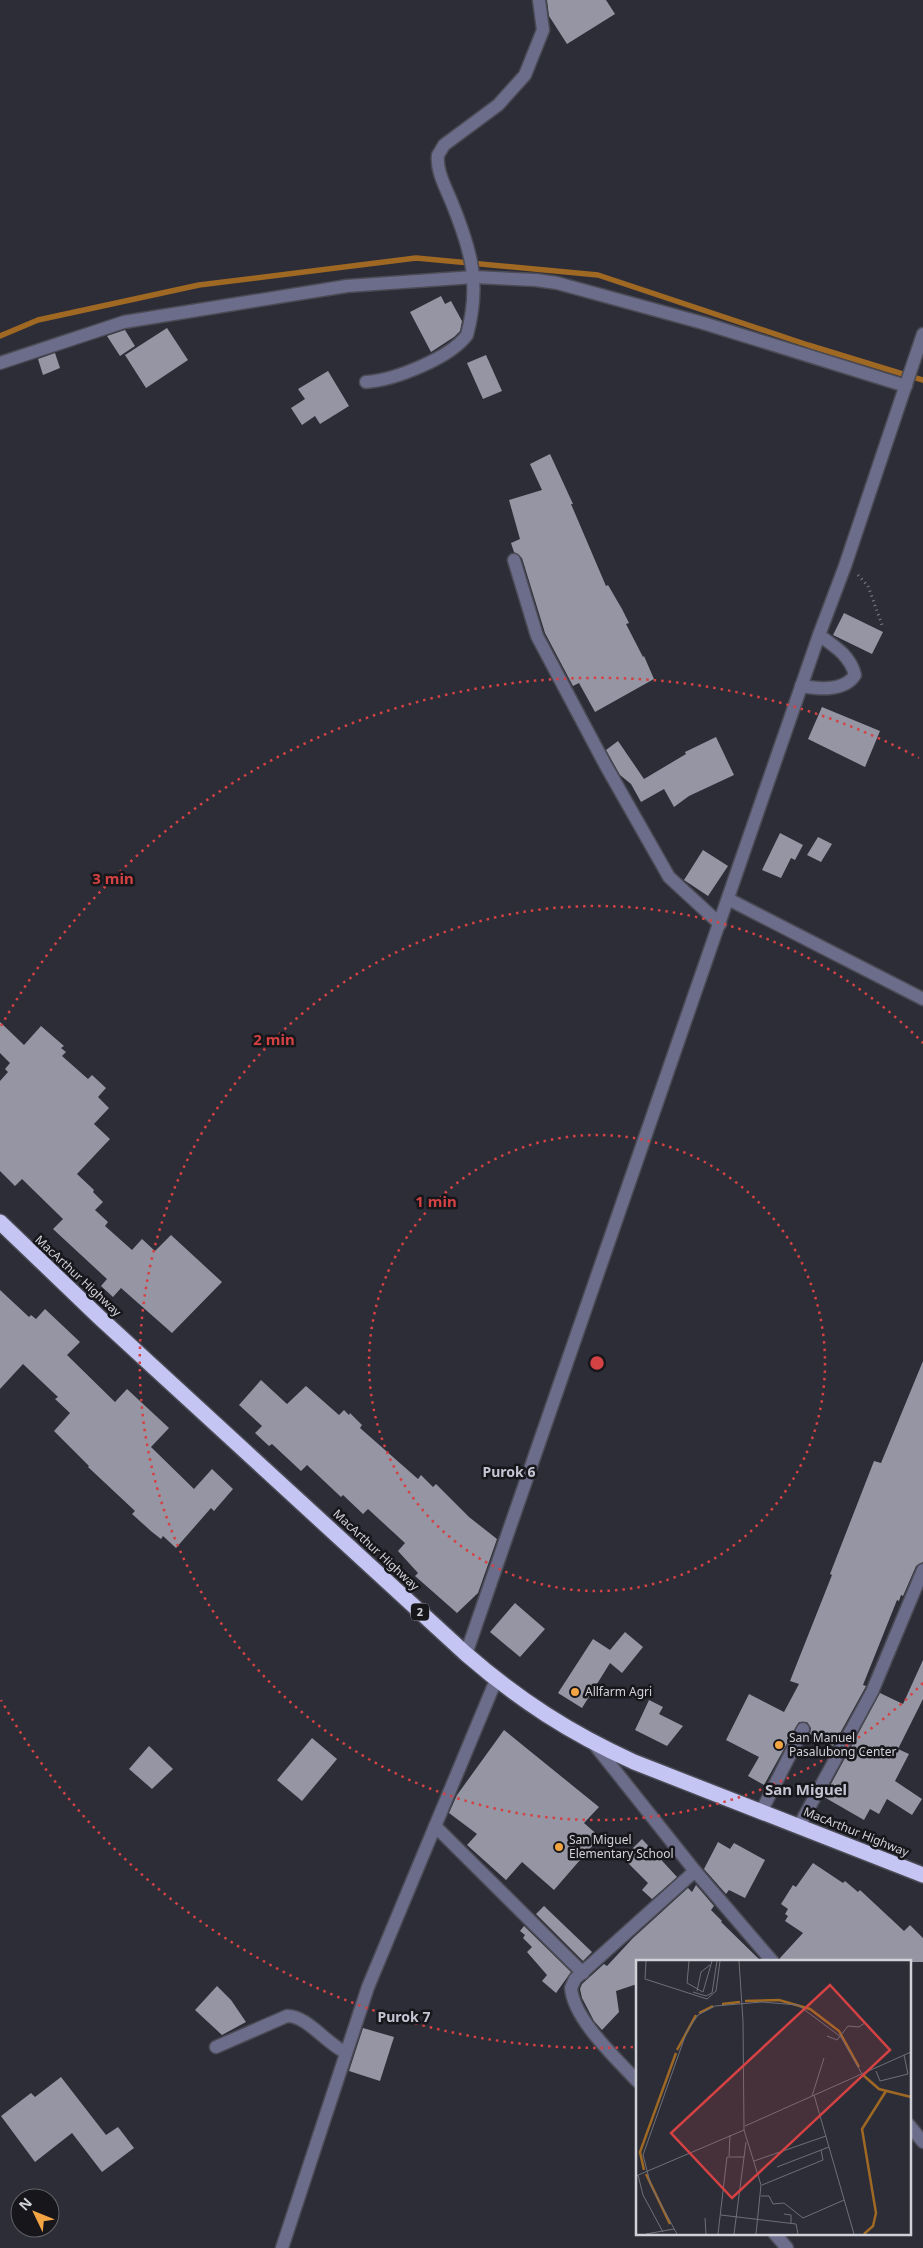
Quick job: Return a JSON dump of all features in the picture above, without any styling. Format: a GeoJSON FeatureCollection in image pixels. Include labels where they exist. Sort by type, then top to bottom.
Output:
{"type":"FeatureCollection","features":[{"type":"Feature","properties":{"kind":"highway","name":"MacArthur Highway"},"geometry":{"type":"LineString","coordinates":[[0,1222],[100,1317],[466,1654],[496,1680],[538,1711],[594,1744],[634,1762],[923,1875]]}},
{"type":"Feature","properties":{"kind":"street"},"geometry":{"type":"LineString","coordinates":[[366,382],[385,381],[419,367],[462,342],[470,326],[473,272],[469,247],[441,174],[438,155],[444,145],[508,96],[525,75],[543,30],[539,0]]}},
{"type":"Feature","properties":{"kind":"street"},"geometry":{"type":"LineString","coordinates":[[0,363],[124,322],[347,286],[473,272],[557,283],[907,382]]}},
{"type":"Feature","properties":{"kind":"street"},"geometry":{"type":"LineString","coordinates":[[466,1654],[819,634],[845,566],[923,334]]}},
{"type":"Feature","properties":{"kind":"street"},"geometry":{"type":"LineString","coordinates":[[514,560],[537,636],[606,766],[669,877],[720,924]]}},
{"type":"Feature","properties":{"kind":"street"},"geometry":{"type":"LineString","coordinates":[[801,686],[820,690],[832,688],[849,682],[855,675],[850,661],[845,655],[819,634]]}},
{"type":"Feature","properties":{"kind":"street"},"geometry":{"type":"LineString","coordinates":[[728,899],[923,999]]}},
{"type":"Feature","properties":{"kind":"street"},"geometry":{"type":"LineString","coordinates":[[799,1826],[872,1692],[923,1570]]}},
{"type":"Feature","properties":{"kind":"street"},"geometry":{"type":"LineString","coordinates":[[282,2248],[368,1987],[496,1680]]}},
{"type":"Feature","properties":{"kind":"street"},"geometry":{"type":"LineString","coordinates":[[761,1812],[803,1729]]}},
{"type":"Feature","properties":{"kind":"street"},"geometry":{"type":"LineString","coordinates":[[594,1744],[695,1872],[771,1960]]}},
{"type":"Feature","properties":{"kind":"street"},"geometry":{"type":"LineString","coordinates":[[435,1826],[583,1973]]}},
{"type":"Feature","properties":{"kind":"street"},"geometry":{"type":"LineString","coordinates":[[636,2080],[595,2034],[574,2000],[571,1988],[572,1983],[695,1872]]}},
{"type":"Feature","properties":{"kind":"street"},"geometry":{"type":"LineString","coordinates":[[216,2047],[288,2016],[293,2016],[304,2020],[327,2042],[346,2052]]}},
{"type":"Feature","properties":{"kind":"street"},"geometry":{"type":"LineString","coordinates":[[910,2126],[923,2142]]}},
{"type":"Feature","properties":{"kind":"street"},"geometry":{"type":"LineString","coordinates":[[777,2236],[787,2248]]}},
{"type":"Feature","properties":{"kind":"path"},"geometry":{"type":"LineString","coordinates":[[845,566],[861,577],[868,586],[882,626]]}},
{"type":"Feature","properties":{"kind":"building"},"geometry":{"type":"Polygon","coordinates":[[[547,0],[606,0],[615,14],[567,44],[549,16],[547,0]]]}},
{"type":"Feature","properties":{"kind":"building"},"geometry":{"type":"Polygon","coordinates":[[[441,296],[445,304],[451,301],[462,321],[460,331],[454,337],[431,352],[410,312],[441,296]]]}},
{"type":"Feature","properties":{"kind":"building"},"geometry":{"type":"Polygon","coordinates":[[[167,328],[188,360],[146,388],[125,355],[167,328]]]}},
{"type":"Feature","properties":{"kind":"building"},"geometry":{"type":"Polygon","coordinates":[[[125,330],[135,346],[120,356],[107,336],[125,330]]]}},
{"type":"Feature","properties":{"kind":"building"},"geometry":{"type":"Polygon","coordinates":[[[55,353],[60,368],[43,375],[38,359],[55,353]]]}},
{"type":"Feature","properties":{"kind":"building"},"geometry":{"type":"Polygon","coordinates":[[[486,355],[502,391],[483,399],[467,363],[486,355]]]}},
{"type":"Feature","properties":{"kind":"building"},"geometry":{"type":"Polygon","coordinates":[[[328,371],[349,406],[320,424],[315,416],[302,425],[291,408],[305,399],[298,389],[328,371]]]}},
{"type":"Feature","properties":{"kind":"building"},"geometry":{"type":"Polygon","coordinates":[[[550,454],[573,504],[571,504],[606,586],[608,585],[622,609],[629,623],[626,624],[644,656],[654,679],[595,712],[579,683],[573,686],[545,633],[522,558],[514,552],[511,543],[520,539],[509,500],[542,490],[530,464],[550,454]]]}},
{"type":"Feature","properties":{"kind":"building"},"geometry":{"type":"Polygon","coordinates":[[[844,613],[883,632],[872,654],[833,635],[844,613]]]}},
{"type":"Feature","properties":{"kind":"building"},"geometry":{"type":"Polygon","coordinates":[[[822,707],[880,731],[865,767],[808,739],[822,707]]]}},
{"type":"Feature","properties":{"kind":"building"},"geometry":{"type":"Polygon","coordinates":[[[716,737],[734,775],[689,796],[674,807],[664,789],[641,802],[631,784],[620,775],[606,750],[618,741],[644,779],[686,754],[685,752],[716,737]]]}},
{"type":"Feature","properties":{"kind":"building"},"geometry":{"type":"Polygon","coordinates":[[[780,833],[803,845],[795,860],[791,858],[781,878],[762,870],[780,833]]]}},
{"type":"Feature","properties":{"kind":"building"},"geometry":{"type":"Polygon","coordinates":[[[818,837],[832,844],[821,862],[807,855],[818,837]]]}},
{"type":"Feature","properties":{"kind":"building"},"geometry":{"type":"Polygon","coordinates":[[[703,850],[728,866],[708,896],[684,880],[703,850]]]}},
{"type":"Feature","properties":{"kind":"building"},"geometry":{"type":"Polygon","coordinates":[[[0,1022],[24,1045],[41,1026],[64,1046],[61,1048],[66,1052],[62,1056],[88,1079],[92,1075],[106,1088],[98,1097],[109,1108],[94,1124],[110,1139],[77,1174],[94,1190],[93,1192],[103,1202],[95,1210],[108,1222],[105,1226],[132,1250],[142,1239],[155,1251],[171,1235],[222,1282],[172,1333],[121,1288],[113,1297],[101,1286],[107,1279],[53,1229],[63,1219],[22,1179],[15,1186],[0,1171],[0,1081],[8,1072],[5,1069],[10,1063],[0,1053],[0,1022]]]}},
{"type":"Feature","properties":{"kind":"building"},"geometry":{"type":"Polygon","coordinates":[[[0,1290],[29,1317],[31,1315],[36,1319],[45,1309],[80,1342],[67,1355],[115,1402],[127,1389],[169,1428],[151,1447],[194,1489],[212,1469],[233,1489],[214,1511],[211,1508],[176,1548],[163,1536],[161,1539],[132,1514],[135,1511],[88,1467],[54,1431],[70,1413],[55,1399],[58,1397],[23,1364],[0,1389],[0,1290]]]}},
{"type":"Feature","properties":{"kind":"building"},"geometry":{"type":"Polygon","coordinates":[[[923,1361],[923,1562],[916,1566],[903,1596],[901,1595],[899,1601],[897,1600],[863,1685],[866,1686],[833,1746],[810,1734],[811,1728],[807,1722],[799,1722],[764,1785],[748,1776],[759,1757],[726,1740],[749,1694],[784,1712],[799,1684],[790,1681],[832,1575],[830,1574],[874,1461],[881,1463],[923,1361]]]}},
{"type":"Feature","properties":{"kind":"building"},"geometry":{"type":"Polygon","coordinates":[[[261,1380],[287,1404],[306,1386],[339,1415],[344,1410],[349,1415],[350,1413],[362,1425],[360,1428],[418,1479],[421,1475],[433,1487],[436,1484],[469,1517],[497,1539],[478,1593],[457,1613],[415,1576],[418,1573],[398,1551],[405,1543],[368,1509],[363,1514],[343,1495],[341,1497],[307,1465],[301,1471],[272,1444],[269,1446],[255,1433],[262,1426],[239,1405],[261,1380]]]}},
{"type":"Feature","properties":{"kind":"building"},"geometry":{"type":"Polygon","coordinates":[[[515,1603],[545,1629],[520,1657],[490,1632],[515,1603]]]}},
{"type":"Feature","properties":{"kind":"building"},"geometry":{"type":"Polygon","coordinates":[[[625,1632],[643,1647],[622,1673],[610,1663],[582,1708],[558,1693],[593,1639],[610,1650],[625,1632]]]}},
{"type":"Feature","properties":{"kind":"building"},"geometry":{"type":"Polygon","coordinates":[[[923,1660],[923,1699],[898,1749],[909,1754],[895,1781],[922,1799],[912,1815],[887,1799],[879,1814],[870,1809],[864,1820],[824,1797],[880,1693],[903,1704],[923,1660]]]}},
{"type":"Feature","properties":{"kind":"building"},"geometry":{"type":"Polygon","coordinates":[[[649,1700],[663,1707],[659,1714],[683,1726],[667,1746],[635,1730],[649,1700]]]}},
{"type":"Feature","properties":{"kind":"building"},"geometry":{"type":"Polygon","coordinates":[[[504,1730],[599,1807],[584,1823],[600,1837],[554,1890],[522,1862],[506,1880],[467,1845],[477,1834],[449,1813],[457,1795],[504,1730]]]}},
{"type":"Feature","properties":{"kind":"building"},"geometry":{"type":"Polygon","coordinates":[[[312,1738],[337,1759],[302,1801],[277,1780],[312,1738]]]}},
{"type":"Feature","properties":{"kind":"building"},"geometry":{"type":"Polygon","coordinates":[[[149,1746],[173,1769],[152,1789],[129,1769],[149,1746]]]}},
{"type":"Feature","properties":{"kind":"building"},"geometry":{"type":"Polygon","coordinates":[[[642,1839],[677,1877],[652,1899],[642,1890],[648,1883],[623,1858],[642,1839]]]}},
{"type":"Feature","properties":{"kind":"building"},"geometry":{"type":"Polygon","coordinates":[[[718,1842],[730,1849],[734,1843],[765,1860],[745,1898],[729,1890],[726,1894],[704,1869],[718,1842]]]}},
{"type":"Feature","properties":{"kind":"building"},"geometry":{"type":"Polygon","coordinates":[[[813,1863],[843,1883],[845,1881],[858,1892],[860,1890],[904,1931],[910,1925],[923,1938],[923,1962],[910,1962],[910,1960],[780,1960],[780,1958],[803,1933],[785,1921],[788,1916],[785,1914],[788,1909],[781,1904],[793,1885],[796,1887],[813,1863]]]}},
{"type":"Feature","properties":{"kind":"building"},"geometry":{"type":"Polygon","coordinates":[[[696,1885],[714,1906],[711,1910],[721,1922],[760,1960],[636,1960],[636,1984],[616,1991],[619,2012],[602,2030],[594,2021],[582,1998],[580,1989],[582,1984],[604,1964],[607,1966],[633,1938],[688,1888],[692,1892],[696,1885]]]}},
{"type":"Feature","properties":{"kind":"building"},"geometry":{"type":"Polygon","coordinates":[[[544,1906],[592,1952],[583,1961],[536,1914],[544,1906]]]}},
{"type":"Feature","properties":{"kind":"building"},"geometry":{"type":"Polygon","coordinates":[[[524,1926],[571,1972],[556,1993],[542,1981],[547,1975],[527,1952],[532,1947],[523,1938],[525,1935],[520,1931],[524,1926]]]}},
{"type":"Feature","properties":{"kind":"building"},"geometry":{"type":"Polygon","coordinates":[[[217,1986],[231,2000],[246,2022],[222,2035],[195,2010],[217,1986]]]}},
{"type":"Feature","properties":{"kind":"building"},"geometry":{"type":"Polygon","coordinates":[[[363,2028],[394,2037],[380,2081],[349,2071],[363,2028]]]}},
{"type":"Feature","properties":{"kind":"building"},"geometry":{"type":"Polygon","coordinates":[[[61,2077],[106,2135],[118,2127],[134,2148],[102,2172],[72,2133],[35,2162],[1,2116],[31,2093],[35,2097],[61,2077]]]}},
{"type":"Feature","properties":{"kind":"waterway"},"geometry":{"type":"LineString","coordinates":[[0,336],[38,320],[199,285],[416,258],[598,275],[808,345],[923,380]]}},
{"type":"Feature","properties":{"kind":"place","name":"Allfarm Agri"},"geometry":{"type":"Point","coordinates":[575,1692]}},
{"type":"Feature","properties":{"kind":"place","name":"San Manuel Pasalubong Center"},"geometry":{"type":"Point","coordinates":[779,1745]}},
{"type":"Feature","properties":{"kind":"place","name":"San Miguel Elementary School"},"geometry":{"type":"Point","coordinates":[559,1847]}},
{"type":"Feature","properties":{"kind":"district","name":"Purok 6"},"geometry":{"type":"Point","coordinates":[509,1472]}},
{"type":"Feature","properties":{"kind":"district","name":"San Miguel"},"geometry":{"type":"Point","coordinates":[806,1790]}},
{"type":"Feature","properties":{"kind":"district","name":"Purok 7"},"geometry":{"type":"Point","coordinates":[404,2017]}}]}
